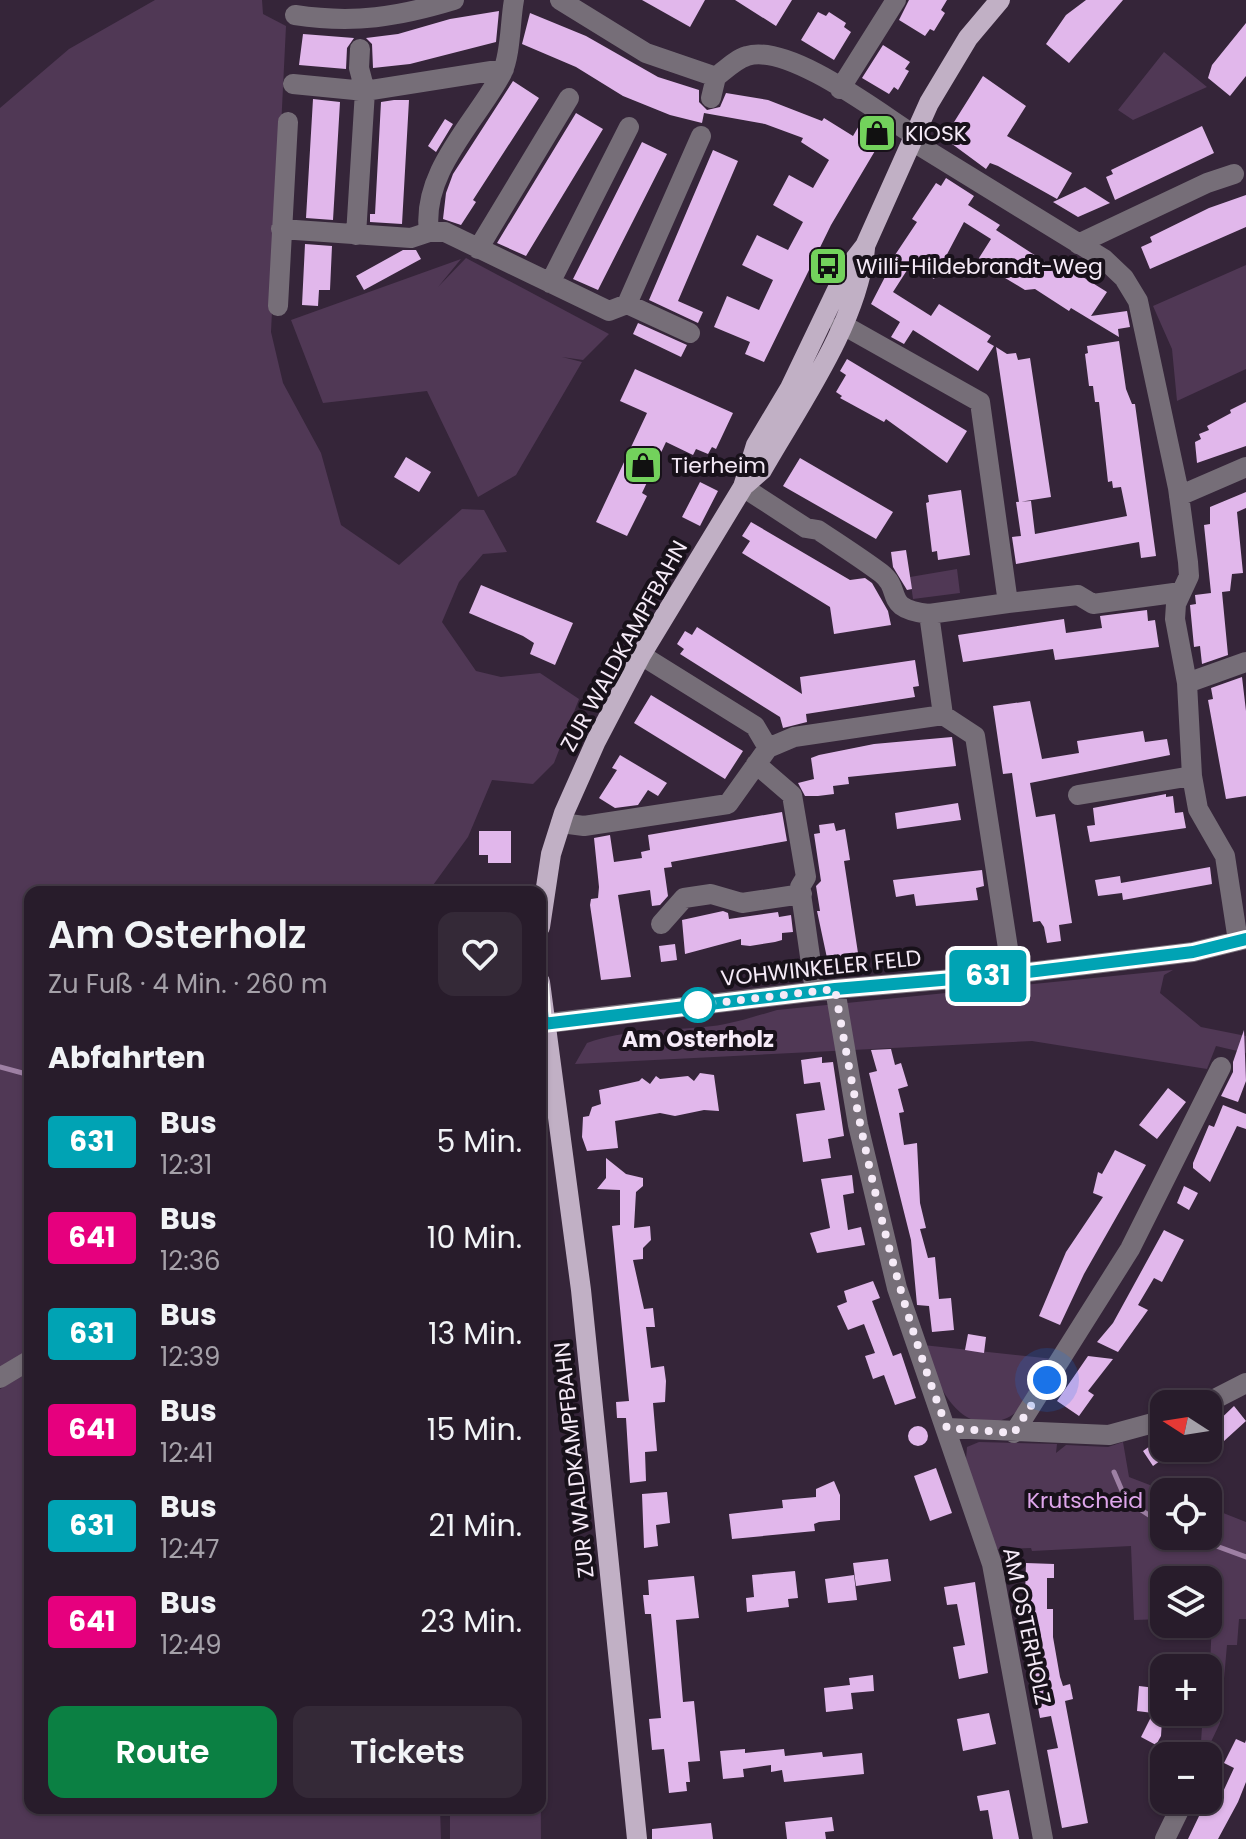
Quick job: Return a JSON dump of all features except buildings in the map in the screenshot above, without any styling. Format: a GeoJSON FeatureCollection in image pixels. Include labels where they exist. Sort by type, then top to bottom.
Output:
{"type":"FeatureCollection","features":[{"type":"Feature","properties":{"kind":"main road","name":"ZUR WALDKAMPFBAHN"},"geometry":{"type":"LineString","coordinates":[[545,886],[561,823],[596,741],[641,655],[743,487],[756,445],[790,388],[847,269],[865,246],[913,138],[968,38],[1000,0]]}},
{"type":"Feature","properties":{"kind":"main road","name":"ZUR WALDKAMPFBAHN"},"geometry":{"type":"LineString","coordinates":[[743,487],[762,470],[840,327],[862,277],[865,246]]}},
{"type":"Feature","properties":{"kind":"main road","name":"ZUR WALDKAMPFBAHN"},"geometry":{"type":"LineString","coordinates":[[546,1051],[581,1290],[637,1839]]}},
{"type":"Feature","properties":{"kind":"street"},"geometry":{"type":"LineString","coordinates":[[295,15],[360,34],[397,17],[454,0]]}},
{"type":"Feature","properties":{"kind":"street"},"geometry":{"type":"LineString","coordinates":[[429,232],[429,206],[437,178],[504,69],[514,0]]}},
{"type":"Feature","properties":{"kind":"street"},"geometry":{"type":"LineString","coordinates":[[560,0],[646,53],[716,77]]}},
{"type":"Feature","properties":{"kind":"street"},"geometry":{"type":"LineString","coordinates":[[840,89],[896,0]]}},
{"type":"Feature","properties":{"kind":"street"},"geometry":{"type":"LineString","coordinates":[[356,235],[365,91],[359,68],[360,34]]}},
{"type":"Feature","properties":{"kind":"street"},"geometry":{"type":"LineString","coordinates":[[711,98],[716,77],[747,56],[767,55],[799,64],[1104,259],[1124,278],[1138,301],[1179,496],[1189,576],[1181,592],[1175,619],[1187,683],[1192,776],[1198,809],[1225,856],[1242,940]]}},
{"type":"Feature","properties":{"kind":"street"},"geometry":{"type":"LineString","coordinates":[[293,84],[365,91],[504,69]]}},
{"type":"Feature","properties":{"kind":"street"},"geometry":{"type":"LineString","coordinates":[[478,249],[569,98]]}},
{"type":"Feature","properties":{"kind":"street"},"geometry":{"type":"LineString","coordinates":[[278,306],[288,122]]}},
{"type":"Feature","properties":{"kind":"street"},"geometry":{"type":"LineString","coordinates":[[550,283],[629,127]]}},
{"type":"Feature","properties":{"kind":"street"},"geometry":{"type":"LineString","coordinates":[[281,229],[411,238],[429,232],[445,232],[609,311],[627,304],[701,136]]}},
{"type":"Feature","properties":{"kind":"street"},"geometry":{"type":"LineString","coordinates":[[1078,244],[1207,183],[1234,174]]}},
{"type":"Feature","properties":{"kind":"street"},"geometry":{"type":"LineString","coordinates":[[627,304],[690,333]]}},
{"type":"Feature","properties":{"kind":"street"},"geometry":{"type":"LineString","coordinates":[[840,327],[852,330],[980,402],[1008,603]]}},
{"type":"Feature","properties":{"kind":"street"},"geometry":{"type":"LineString","coordinates":[[1179,496],[1246,467]]}},
{"type":"Feature","properties":{"kind":"street"},"geometry":{"type":"LineString","coordinates":[[743,487],[806,528],[818,530],[885,576],[893,601],[910,612],[929,614],[1078,595],[1093,604],[1181,592]]}},
{"type":"Feature","properties":{"kind":"street"},"geometry":{"type":"LineString","coordinates":[[929,614],[943,715]]}},
{"type":"Feature","properties":{"kind":"street","name":"AM OSTERHOLZ"},"geometry":{"type":"LineString","coordinates":[[641,655],[755,726],[762,756],[792,795],[806,877],[800,887],[897,1288],[992,1564],[1043,1839]]}},
{"type":"Feature","properties":{"kind":"street"},"geometry":{"type":"LineString","coordinates":[[1187,683],[1246,662]]}},
{"type":"Feature","properties":{"kind":"street"},"geometry":{"type":"LineString","coordinates":[[561,823],[584,826],[728,804],[762,756],[794,737],[943,715],[975,736],[1012,974]]}},
{"type":"Feature","properties":{"kind":"street"},"geometry":{"type":"LineString","coordinates":[[1078,795],[1192,776]]}},
{"type":"Feature","properties":{"kind":"street"},"geometry":{"type":"LineString","coordinates":[[661,924],[684,898],[711,894],[742,903],[802,894]]}},
{"type":"Feature","properties":{"kind":"street","name":"VOHWINKELER FELD"},"geometry":{"type":"LineString","coordinates":[[546,1024],[825,990],[1012,974],[1193,952],[1242,940]]}},
{"type":"Feature","properties":{"kind":"street"},"geometry":{"type":"LineString","coordinates":[[1014,1433],[1130,1249],[1221,1067]]}},
{"type":"Feature","properties":{"kind":"street"},"geometry":{"type":"LineString","coordinates":[[0,1378],[24,1364]]}},
{"type":"Feature","properties":{"kind":"street"},"geometry":{"type":"LineString","coordinates":[[1222,1395],[1246,1383]]}},
{"type":"Feature","properties":{"kind":"street"},"geometry":{"type":"LineString","coordinates":[[947,1428],[1109,1435],[1150,1424]]}},
{"type":"Feature","properties":{"kind":"street"},"geometry":{"type":"LineString","coordinates":[[1165,1839],[1177,1814]]}},
{"type":"Feature","properties":{"kind":"green space"},"geometry":{"type":"Polygon","coordinates":[[[155,0],[262,0],[263,14],[286,26],[271,332],[283,383],[321,453],[341,525],[399,565],[462,509],[484,510],[507,552],[483,554],[459,582],[442,622],[476,671],[501,677],[540,673],[579,699],[554,763],[533,784],[492,780],[468,837],[432,886],[24,886],[24,1358],[0,1372],[0,108],[69,49],[155,0]]]}},
{"type":"Feature","properties":{"kind":"green space"},"geometry":{"type":"Polygon","coordinates":[[[1164,52],[1207,87],[1133,120],[1118,110],[1164,52]]]}},
{"type":"Feature","properties":{"kind":"green space"},"geometry":{"type":"Polygon","coordinates":[[[466,258],[609,334],[583,360],[562,357],[582,362],[516,475],[478,497],[427,391],[323,403],[291,320],[461,259],[438,287],[466,258]]]}},
{"type":"Feature","properties":{"kind":"green space"},"geometry":{"type":"Polygon","coordinates":[[[1246,265],[1246,369],[1177,401],[1172,349],[1153,306],[1246,265]]]}},
{"type":"Feature","properties":{"kind":"green space"},"geometry":{"type":"Polygon","coordinates":[[[957,569],[960,593],[913,599],[910,577],[957,569]]]}},
{"type":"Feature","properties":{"kind":"green space"},"geometry":{"type":"Polygon","coordinates":[[[1173,970],[1164,975],[1160,993],[1201,1027],[1246,1036],[1246,1053],[1216,1046],[1207,1069],[1032,1041],[575,1064],[587,1043],[630,1033],[713,1026],[777,1010],[1173,970]]]}},
{"type":"Feature","properties":{"kind":"green space"},"geometry":{"type":"Polygon","coordinates":[[[923,1345],[1054,1359],[1021,1408],[1007,1418],[990,1423],[974,1421],[951,1402],[934,1373],[923,1345]]]}},
{"type":"Feature","properties":{"kind":"green space"},"geometry":{"type":"Polygon","coordinates":[[[24,1375],[24,1814],[440,1814],[441,1839],[0,1839],[0,1389],[24,1375]]]}},
{"type":"Feature","properties":{"kind":"green space","name":"Krutscheid"},"geometry":{"type":"Polygon","coordinates":[[[979,1442],[1057,1444],[1056,1453],[1066,1445],[1108,1447],[1123,1442],[1129,1477],[1150,1485],[1150,1550],[1222,1550],[1222,1513],[1246,1522],[1246,1619],[1239,1619],[1237,1645],[1227,1645],[1222,1701],[1222,1654],[1211,1654],[1211,1638],[1222,1638],[1222,1566],[1150,1566],[1150,1619],[1134,1620],[1131,1546],[1032,1551],[1031,1548],[995,1549],[966,1459],[967,1447],[979,1442]]]}},
{"type":"Feature","properties":{"kind":"green space","name":"Krutscheid"},"geometry":{"type":"Polygon","coordinates":[[[1202,1726],[1219,1726],[1211,1742],[1201,1742],[1202,1726]]]}},
{"type":"Feature","properties":{"kind":"green space"},"geometry":{"type":"Polygon","coordinates":[[[450,1814],[541,1814],[541,1839],[450,1839],[450,1814]]]}},
{"type":"Feature","properties":{"kind":"waterway"},"geometry":{"type":"LineString","coordinates":[[0,1067],[24,1073]]}},
{"type":"Feature","properties":{"kind":"waterway"},"geometry":{"type":"LineString","coordinates":[[1114,1472],[1126,1500],[1150,1516]]}},
{"type":"Feature","properties":{"kind":"waterway"},"geometry":{"type":"LineString","coordinates":[[1222,1548],[1246,1557]]}},
{"type":"Feature","properties":{"kind":"bus line","name":"631"},"geometry":{"type":"LineString","coordinates":[[546,1024],[835,989],[1012,974],[1193,952],[1246,939]]}},
{"type":"Feature","properties":{"kind":"place","name":"KIOSK"},"geometry":{"type":"Point","coordinates":[877,133]}},
{"type":"Feature","properties":{"kind":"place","name":"Willi-Hildebrandt-Weg"},"geometry":{"type":"Point","coordinates":[828,266]}},
{"type":"Feature","properties":{"kind":"place","name":"Tierheim"},"geometry":{"type":"Point","coordinates":[643,465]}},
{"type":"Feature","properties":{"kind":"place","name":"Am Osterholz"},"geometry":{"type":"Point","coordinates":[698,1005]}},
{"type":"Feature","properties":{"kind":"route"},"geometry":{"type":"LineString","coordinates":[[698,1005],[835,989],[858,1125],[897,1288],[947,1428],[1014,1433],[1047,1380]]}}]}
